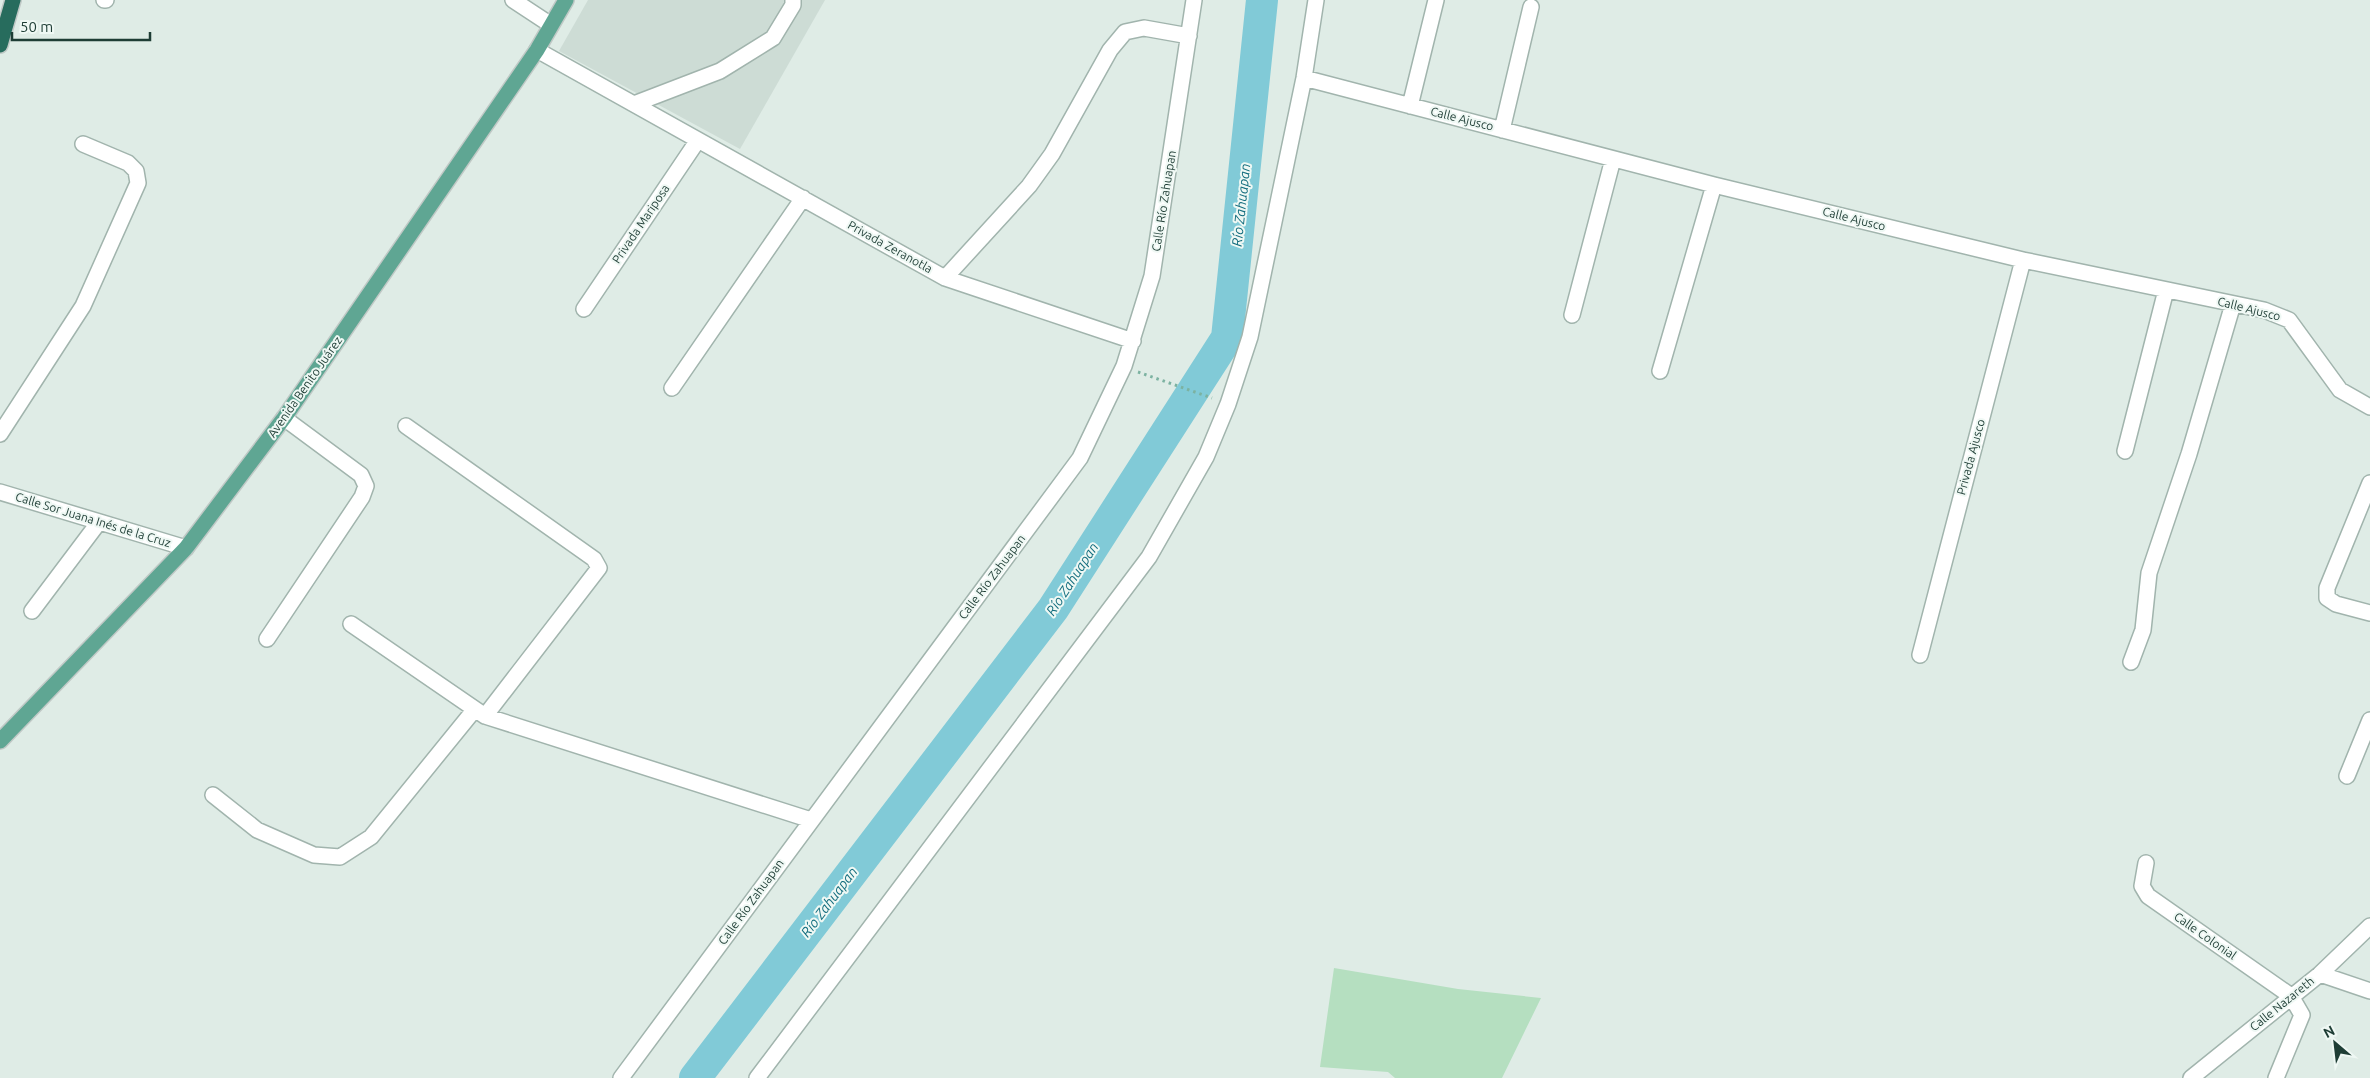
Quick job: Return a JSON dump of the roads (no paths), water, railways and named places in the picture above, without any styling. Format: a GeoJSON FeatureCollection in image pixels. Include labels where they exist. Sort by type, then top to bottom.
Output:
{"type":"FeatureCollection","features":[{"type":"Feature","properties":{"kind":"highway"},"geometry":{"type":"LineString","coordinates":[[0,45],[13,0]]}},
{"type":"Feature","properties":{"kind":"main road","name":"Avenida Benito Juárez"},"geometry":{"type":"LineString","coordinates":[[0,741],[186,548],[284,418],[537,50],[566,0]]}},
{"type":"Feature","properties":{"kind":"street"},"geometry":{"type":"LineString","coordinates":[[514,0],[551,25]]}},
{"type":"Feature","properties":{"kind":"street"},"geometry":{"type":"LineString","coordinates":[[634,104],[720,70],[773,38],[793,6],[793,0]]}},
{"type":"Feature","properties":{"kind":"street","name":"Calle Río Zahuapan"},"geometry":{"type":"LineString","coordinates":[[622,1078],[810,820],[1080,458],[1124,366],[1152,276],[1194,0]]}},
{"type":"Feature","properties":{"kind":"street"},"geometry":{"type":"LineString","coordinates":[[757,1078],[1149,557],[1206,457],[1228,404],[1250,337],[1304,78],[1316,0]]}},
{"type":"Feature","properties":{"kind":"street"},"geometry":{"type":"LineString","coordinates":[[1410,106],[1436,0]]}},
{"type":"Feature","properties":{"kind":"street"},"geometry":{"type":"LineString","coordinates":[[1502,130],[1532,7]]}},
{"type":"Feature","properties":{"kind":"street","name":"Privada Zeranotla"},"geometry":{"type":"LineString","coordinates":[[537,50],[945,278],[1035,178],[1052,154],[1110,50],[1125,32],[1144,28],[1189,36]]}},
{"type":"Feature","properties":{"kind":"street","name":"Calle Ajusco"},"geometry":{"type":"LineString","coordinates":[[1304,78],[1714,185],[2023,260],[2264,310],[2289,320],[2340,390],[2370,407]]}},
{"type":"Feature","properties":{"kind":"street","name":"Privada Mariposa"},"geometry":{"type":"LineString","coordinates":[[584,309],[698,140]]}},
{"type":"Feature","properties":{"kind":"street"},"geometry":{"type":"LineString","coordinates":[[0,434],[83,306],[138,183],[136,171],[128,163],[83,144]]}},
{"type":"Feature","properties":{"kind":"street"},"geometry":{"type":"LineString","coordinates":[[1572,315],[1613,158]]}},
{"type":"Feature","properties":{"kind":"street"},"geometry":{"type":"LineString","coordinates":[[1660,371],[1714,185]]}},
{"type":"Feature","properties":{"kind":"street"},"geometry":{"type":"LineString","coordinates":[[672,388],[803,198]]}},
{"type":"Feature","properties":{"kind":"street","name":"Privada Ajusco"},"geometry":{"type":"LineString","coordinates":[[1920,655],[2023,260]]}},
{"type":"Feature","properties":{"kind":"street"},"geometry":{"type":"LineString","coordinates":[[945,278],[1133,341]]}},
{"type":"Feature","properties":{"kind":"street"},"geometry":{"type":"LineString","coordinates":[[2125,451],[2166,290]]}},
{"type":"Feature","properties":{"kind":"street"},"geometry":{"type":"LineString","coordinates":[[2131,662],[2143,630],[2149,573],[2189,454],[2233,304]]}},
{"type":"Feature","properties":{"kind":"street"},"geometry":{"type":"LineString","coordinates":[[267,639],[362,497],[366,486],[361,475],[284,418]]}},
{"type":"Feature","properties":{"kind":"street"},"geometry":{"type":"LineString","coordinates":[[213,795],[257,830],[314,854],[340,857],[371,837],[480,712],[599,568],[594,559],[406,426]]}},
{"type":"Feature","properties":{"kind":"street"},"geometry":{"type":"LineString","coordinates":[[2370,483],[2327,588],[2328,598],[2336,604],[2370,613]]}},
{"type":"Feature","properties":{"kind":"street","name":"Calle Sor Juana Inés de la Cruz"},"geometry":{"type":"LineString","coordinates":[[0,493],[186,548]]}},
{"type":"Feature","properties":{"kind":"street"},"geometry":{"type":"LineString","coordinates":[[32,612],[99,522]]}},
{"type":"Feature","properties":{"kind":"street"},"geometry":{"type":"LineString","coordinates":[[351,624],[480,712],[810,820]]}},
{"type":"Feature","properties":{"kind":"street"},"geometry":{"type":"LineString","coordinates":[[2347,776],[2370,720]]}},
{"type":"Feature","properties":{"kind":"street","name":"Calle Colonial"},"geometry":{"type":"LineString","coordinates":[[2146,864],[2142,886],[2148,896],[2291,996]]}},
{"type":"Feature","properties":{"kind":"street","name":"Calle Nazareth"},"geometry":{"type":"LineString","coordinates":[[2191,1078],[2320,974],[2370,926]]}},
{"type":"Feature","properties":{"kind":"street"},"geometry":{"type":"LineString","coordinates":[[2320,974],[2370,991]]}},
{"type":"Feature","properties":{"kind":"street"},"geometry":{"type":"LineString","coordinates":[[2276,1078],[2302,1015],[2291,996]]}},
{"type":"Feature","properties":{"kind":"waterway","name":"Río Zahuapan"},"geometry":{"type":"LineString","coordinates":[[695,1078],[1053,609],[1227,338],[1262,0]]}}]}
